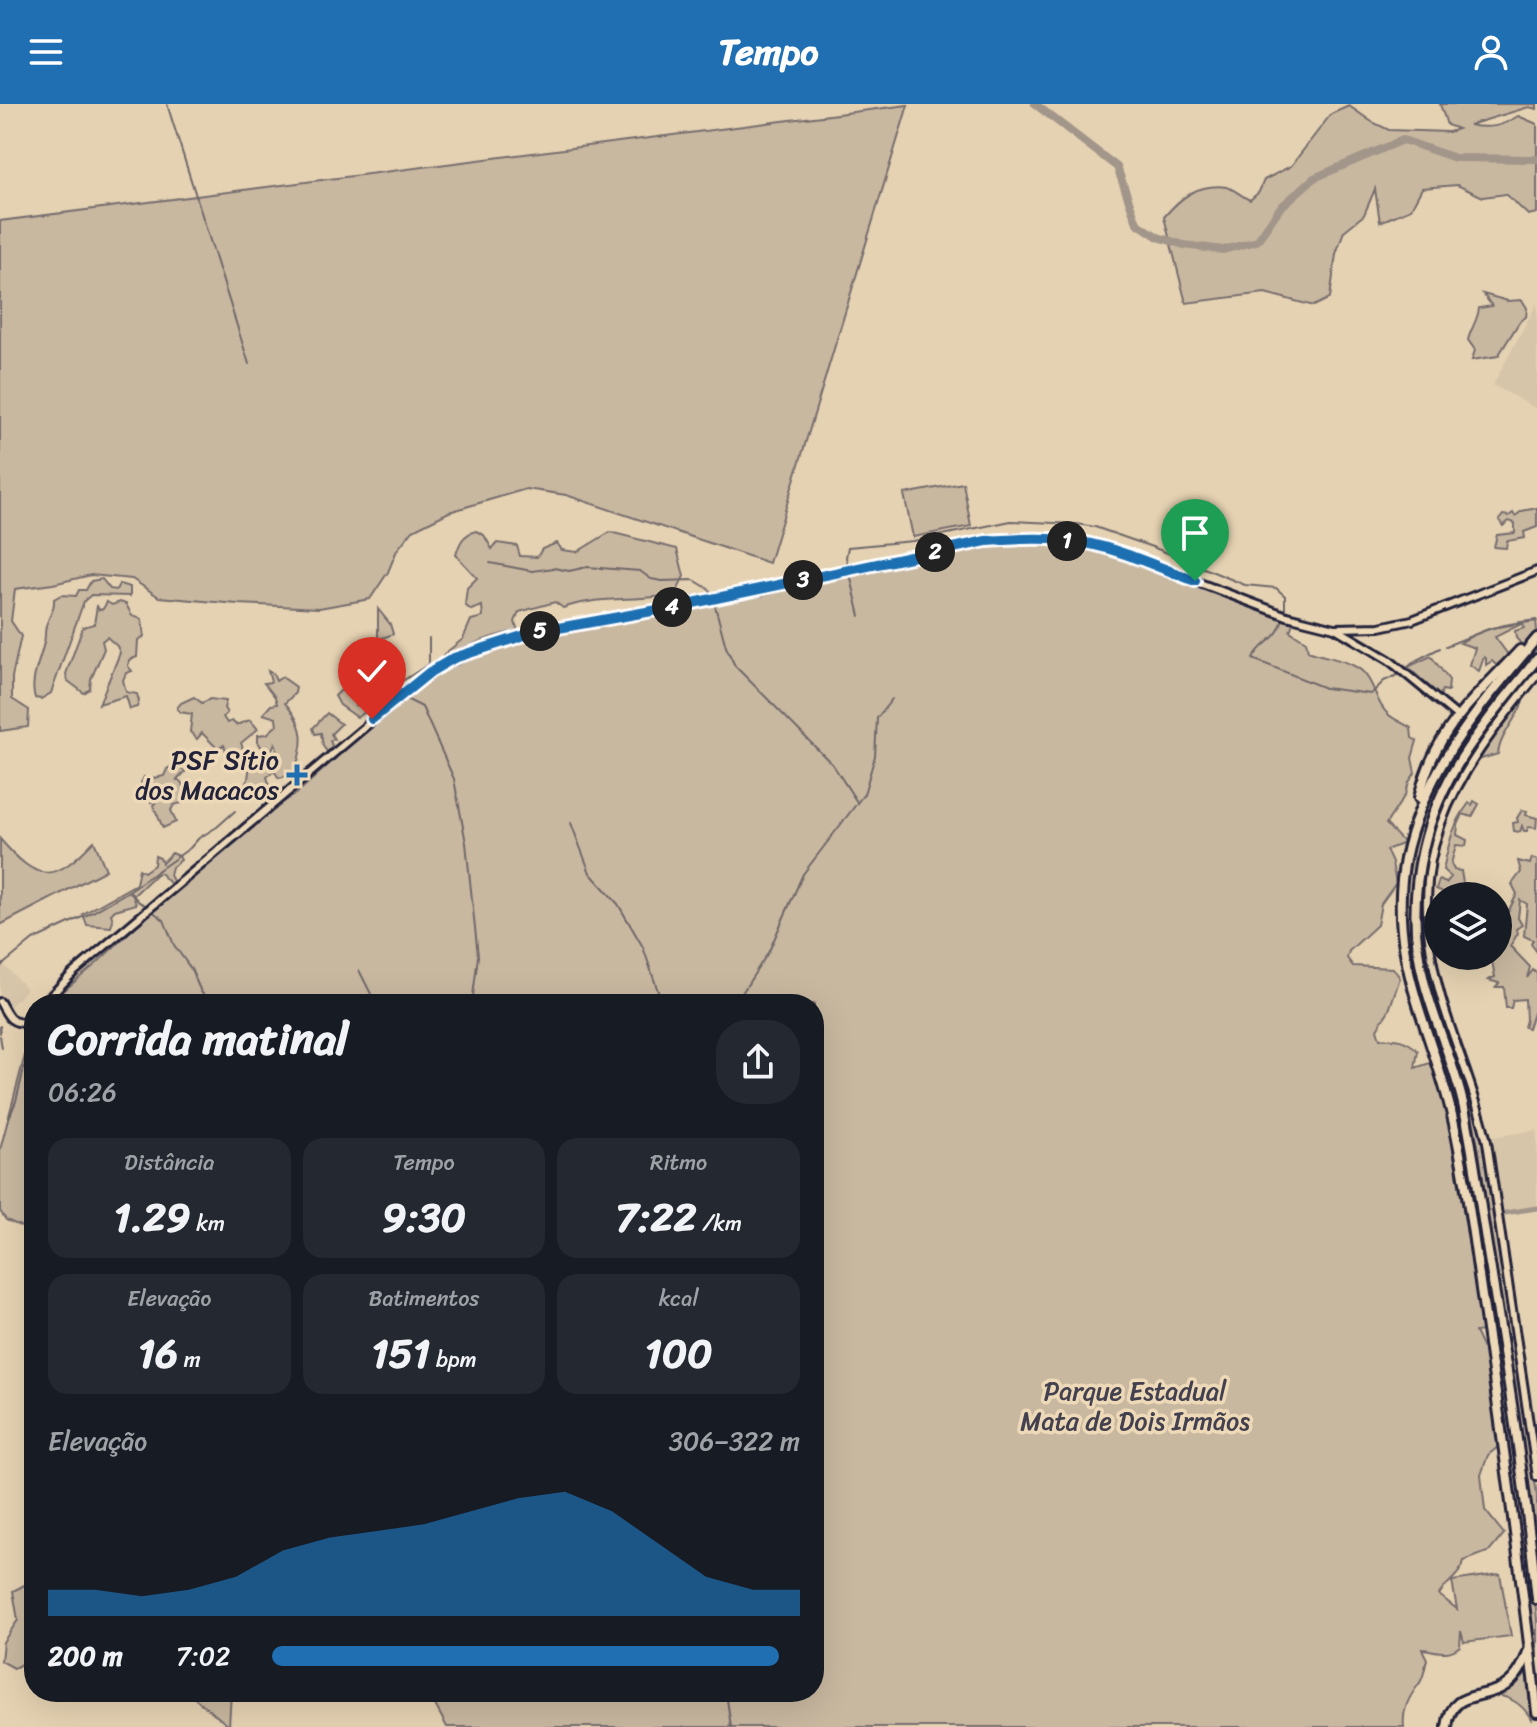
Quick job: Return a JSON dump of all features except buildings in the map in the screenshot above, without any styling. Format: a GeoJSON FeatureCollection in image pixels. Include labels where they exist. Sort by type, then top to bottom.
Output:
{"type":"FeatureCollection","features":[{"type":"Feature","properties":{"kind":"highway"},"geometry":{"type":"LineString","coordinates":[[1537,635],[1457,716],[1430,759],[1404,875],[1403,946],[1409,980],[1442,1079],[1458,1143],[1512,1493],[1537,1712]]}},
{"type":"Feature","properties":{"kind":"highway"},"geometry":{"type":"LineString","coordinates":[[1416,822],[1425,795],[1454,744],[1537,635]]}},
{"type":"Feature","properties":{"kind":"highway"},"geometry":{"type":"LineString","coordinates":[[1537,659],[1476,733],[1436,804],[1420,867],[1416,932],[1424,981],[1464,1108],[1526,1497],[1537,1599]]}},
{"type":"Feature","properties":{"kind":"highway"},"geometry":{"type":"LineString","coordinates":[[1447,1727],[1455,1706],[1466,1697],[1501,1688],[1516,1675],[1525,1660],[1529,1644]]}},
{"type":"Feature","properties":{"kind":"main road"},"geometry":{"type":"LineString","coordinates":[[53,994],[73,973],[400,694],[454,658],[531,633],[986,541],[1030,538],[1081,542],[1115,551],[1284,615],[1335,628],[1380,627],[1412,620],[1537,571]]}},
{"type":"Feature","properties":{"kind":"main road"},"geometry":{"type":"LineString","coordinates":[[1335,628],[1403,672],[1457,716]]}},
{"type":"Feature","properties":{"kind":"main road"},"geometry":{"type":"LineString","coordinates":[[1537,675],[1481,746],[1450,799],[1435,844],[1426,908],[1437,982],[1487,1142],[1537,1477]]}},
{"type":"Feature","properties":{"kind":"main road"},"geometry":{"type":"LineString","coordinates":[[0,1002],[9,1020],[24,1022]]}},
{"type":"Feature","properties":{"kind":"shaded area"},"geometry":{"type":"Polygon","coordinates":[[[1537,303],[1537,409],[1493,385],[1537,303]]]}},
{"type":"Feature","properties":{"kind":"shaded area"},"geometry":{"type":"Polygon","coordinates":[[[4,965],[27,989],[7,1010],[0,999],[0,968],[4,965]]]}},
{"type":"Feature","properties":{"kind":"shaded area"},"geometry":{"type":"Polygon","coordinates":[[[1537,1130],[1537,1207],[1501,1212],[1492,1137],[1537,1130]]]}},
{"type":"Feature","properties":{"kind":"green space"},"geometry":{"type":"Polygon","coordinates":[[[1440,104],[1537,104],[1537,109],[1529,107],[1469,125],[1495,126],[1518,116],[1537,124],[1537,213],[1528,215],[1506,194],[1483,197],[1457,185],[1422,188],[1411,209],[1380,222],[1375,189],[1364,215],[1344,231],[1336,254],[1330,298],[1314,306],[1265,293],[1186,303],[1164,217],[1177,203],[1199,189],[1217,186],[1230,188],[1250,200],[1259,192],[1264,180],[1291,166],[1331,114],[1349,106],[1389,130],[1449,132],[1458,129],[1447,125],[1440,104]]]}},
{"type":"Feature","properties":{"kind":"green space"},"geometry":{"type":"Polygon","coordinates":[[[908,105],[769,563],[566,495],[526,489],[449,512],[413,530],[397,550],[388,572],[370,599],[319,608],[238,604],[159,597],[132,579],[91,575],[15,589],[11,621],[21,636],[12,677],[12,699],[29,710],[28,727],[0,731],[0,221],[908,105]]]}},
{"type":"Feature","properties":{"kind":"green space"},"geometry":{"type":"Polygon","coordinates":[[[1483,294],[1508,301],[1522,300],[1527,308],[1526,317],[1520,321],[1498,356],[1472,360],[1475,350],[1468,340],[1479,308],[1492,306],[1483,294]]]}},
{"type":"Feature","properties":{"kind":"green space"},"geometry":{"type":"Polygon","coordinates":[[[963,483],[971,526],[913,537],[904,494],[963,483]]]}},
{"type":"Feature","properties":{"kind":"green space"},"geometry":{"type":"Polygon","coordinates":[[[1537,508],[1537,527],[1524,532],[1525,538],[1507,541],[1506,548],[1494,547],[1497,535],[1515,533],[1515,523],[1509,521],[1503,526],[1499,520],[1503,515],[1513,513],[1515,516],[1537,508]]]}},
{"type":"Feature","properties":{"kind":"green space"},"geometry":{"type":"Polygon","coordinates":[[[476,531],[484,535],[492,549],[497,543],[517,546],[520,556],[537,557],[542,549],[557,543],[562,550],[577,552],[610,532],[677,549],[684,576],[676,594],[590,601],[563,608],[555,602],[519,612],[515,622],[518,631],[480,642],[444,658],[443,655],[463,639],[471,620],[483,617],[482,606],[471,610],[465,605],[467,588],[477,578],[456,555],[462,540],[476,531]]]}},
{"type":"Feature","properties":{"kind":"green space","name":"Parque Estadual Mata de Dois Irmãos"},"geometry":{"type":"Polygon","coordinates":[[[1029,540],[1095,548],[1293,623],[1290,631],[1306,641],[1308,651],[1343,661],[1362,671],[1385,711],[1411,728],[1412,738],[1417,741],[1412,758],[1415,773],[1386,824],[1404,843],[1386,850],[1396,883],[1381,904],[1377,925],[1349,951],[1347,958],[1353,966],[1393,968],[1400,978],[1389,1010],[1377,1029],[1380,1039],[1400,1040],[1414,1047],[1418,1051],[1415,1068],[1433,1062],[1449,1124],[1483,1331],[1475,1332],[1482,1347],[1485,1342],[1498,1447],[1488,1455],[1481,1475],[1485,1510],[1504,1534],[1490,1551],[1464,1561],[1460,1571],[1439,1595],[1457,1609],[1452,1581],[1500,1574],[1511,1636],[1464,1642],[1461,1631],[1460,1646],[1455,1649],[1446,1652],[1422,1649],[1427,1659],[1424,1672],[1407,1704],[1404,1727],[447,1727],[434,1702],[824,1702],[824,994],[60,994],[189,876],[247,832],[266,813],[296,794],[335,759],[349,741],[432,673],[473,652],[559,630],[762,596],[820,579],[976,547],[1029,540]]]}},
{"type":"Feature","properties":{"kind":"green space"},"geometry":{"type":"Polygon","coordinates":[[[102,579],[110,589],[116,590],[119,584],[130,587],[130,596],[91,595],[84,601],[51,693],[41,699],[35,698],[34,677],[54,599],[61,595],[76,596],[79,590],[86,590],[91,581],[102,579]]]}},
{"type":"Feature","properties":{"kind":"green space"},"geometry":{"type":"Polygon","coordinates":[[[107,602],[112,605],[120,602],[126,604],[132,616],[142,619],[144,637],[138,640],[137,657],[129,660],[128,666],[132,671],[126,673],[123,680],[126,692],[137,694],[139,701],[137,707],[130,709],[126,696],[99,704],[120,653],[107,637],[102,641],[104,649],[90,689],[84,693],[68,681],[66,674],[83,627],[94,624],[97,606],[99,610],[103,609],[107,602]]]}},
{"type":"Feature","properties":{"kind":"green space"},"geometry":{"type":"Polygon","coordinates":[[[378,609],[390,624],[393,634],[378,640],[378,609]]]}},
{"type":"Feature","properties":{"kind":"green space"},"geometry":{"type":"Polygon","coordinates":[[[1536,620],[1537,630],[1523,646],[1516,638],[1515,631],[1524,628],[1523,623],[1495,637],[1509,656],[1496,665],[1492,661],[1486,665],[1484,657],[1479,671],[1470,665],[1475,648],[1460,643],[1487,630],[1536,620]]]}},
{"type":"Feature","properties":{"kind":"green space"},"geometry":{"type":"Polygon","coordinates":[[[1537,642],[1537,654],[1456,757],[1433,803],[1419,850],[1413,931],[1462,1109],[1525,1504],[1537,1619],[1537,1694],[1517,1505],[1459,1137],[1410,971],[1405,920],[1408,866],[1426,796],[1469,725],[1537,642]]]}},
{"type":"Feature","properties":{"kind":"green space"},"geometry":{"type":"Polygon","coordinates":[[[1431,656],[1449,680],[1448,691],[1442,690],[1440,697],[1408,667],[1431,656]]]}},
{"type":"Feature","properties":{"kind":"green space"},"geometry":{"type":"Polygon","coordinates":[[[1537,664],[1537,674],[1480,744],[1456,781],[1445,805],[1430,855],[1429,882],[1424,882],[1424,968],[1417,912],[1418,885],[1428,831],[1448,781],[1479,735],[1537,664]]]}},
{"type":"Feature","properties":{"kind":"green space"},"geometry":{"type":"Polygon","coordinates":[[[375,668],[376,693],[381,693],[387,702],[385,704],[378,699],[371,703],[369,710],[357,717],[340,705],[335,696],[340,691],[355,687],[354,679],[360,673],[375,668]]]}},
{"type":"Feature","properties":{"kind":"green space"},"geometry":{"type":"Polygon","coordinates":[[[1509,668],[1466,719],[1431,772],[1427,771],[1456,720],[1509,668]]]}},
{"type":"Feature","properties":{"kind":"green space"},"geometry":{"type":"Polygon","coordinates":[[[268,671],[276,681],[282,677],[296,687],[295,693],[285,703],[300,728],[300,753],[294,774],[279,778],[274,771],[267,777],[270,786],[249,797],[243,788],[250,764],[266,760],[277,748],[275,743],[272,749],[264,751],[258,742],[258,735],[267,734],[277,725],[276,718],[263,714],[271,705],[277,704],[264,683],[271,682],[268,671]]]}},
{"type":"Feature","properties":{"kind":"green space"},"geometry":{"type":"Polygon","coordinates":[[[194,697],[202,703],[210,699],[226,701],[224,708],[227,713],[223,717],[227,723],[232,721],[236,725],[250,720],[258,729],[241,743],[245,754],[227,754],[224,745],[217,748],[202,733],[197,739],[190,732],[192,714],[180,712],[177,708],[194,697]]]}},
{"type":"Feature","properties":{"kind":"green space"},"geometry":{"type":"Polygon","coordinates":[[[1521,700],[1523,702],[1502,740],[1498,754],[1481,759],[1474,765],[1472,763],[1521,700]]]}},
{"type":"Feature","properties":{"kind":"green space"},"geometry":{"type":"Polygon","coordinates":[[[327,713],[341,724],[331,734],[334,739],[330,741],[332,745],[328,753],[323,746],[321,733],[315,734],[313,728],[327,713]]]}},
{"type":"Feature","properties":{"kind":"green space"},"geometry":{"type":"Polygon","coordinates":[[[176,764],[185,772],[177,780],[189,786],[185,802],[174,805],[171,810],[176,822],[163,828],[153,805],[158,800],[151,802],[141,783],[144,777],[164,776],[167,769],[176,764]]]}},
{"type":"Feature","properties":{"kind":"green space"},"geometry":{"type":"Polygon","coordinates":[[[1474,801],[1479,804],[1472,817],[1463,814],[1458,825],[1457,835],[1467,840],[1466,846],[1456,845],[1451,864],[1454,870],[1461,871],[1463,882],[1447,882],[1451,877],[1443,870],[1449,843],[1463,811],[1469,803],[1472,805],[1474,801]]]}},
{"type":"Feature","properties":{"kind":"green space"},"geometry":{"type":"Polygon","coordinates":[[[1522,810],[1527,811],[1526,815],[1537,818],[1536,828],[1528,827],[1524,831],[1522,826],[1520,832],[1514,831],[1513,823],[1518,822],[1522,810]]]}},
{"type":"Feature","properties":{"kind":"green space"},"geometry":{"type":"Polygon","coordinates":[[[0,839],[26,864],[47,873],[68,865],[94,841],[106,870],[0,925],[0,839]]]}},
{"type":"Feature","properties":{"kind":"green space"},"geometry":{"type":"Polygon","coordinates":[[[172,853],[181,860],[172,867],[171,884],[160,873],[156,874],[133,896],[136,904],[111,914],[111,927],[87,925],[83,914],[136,884],[139,869],[144,872],[154,865],[155,856],[162,863],[172,853]]]}},
{"type":"Feature","properties":{"kind":"green space"},"geometry":{"type":"Polygon","coordinates":[[[1532,858],[1537,860],[1537,952],[1531,944],[1533,940],[1524,936],[1527,904],[1520,900],[1518,918],[1522,925],[1516,929],[1518,933],[1512,943],[1512,904],[1517,894],[1512,884],[1521,872],[1518,861],[1530,864],[1532,858]]]}},
{"type":"Feature","properties":{"kind":"green space"},"geometry":{"type":"Polygon","coordinates":[[[1512,948],[1530,967],[1527,978],[1533,970],[1537,974],[1537,1015],[1533,1013],[1528,1028],[1524,1027],[1525,999],[1513,1000],[1511,1008],[1506,1008],[1504,987],[1496,987],[1499,983],[1488,980],[1495,977],[1494,970],[1512,970],[1512,948]]]}},
{"type":"Feature","properties":{"kind":"green space"},"geometry":{"type":"Polygon","coordinates":[[[1425,970],[1432,970],[1443,1012],[1472,1092],[1484,1143],[1537,1497],[1537,1571],[1479,1151],[1466,1090],[1425,970]]]}},
{"type":"Feature","properties":{"kind":"green space"},"geometry":{"type":"Polygon","coordinates":[[[24,1059],[24,1228],[6,1220],[0,1211],[0,1150],[24,1059]]]}},
{"type":"Feature","properties":{"kind":"green space"},"geometry":{"type":"Polygon","coordinates":[[[24,1585],[24,1662],[14,1668],[1,1661],[3,1642],[18,1620],[13,1591],[24,1585]]]}},
{"type":"Feature","properties":{"kind":"green space"},"geometry":{"type":"Polygon","coordinates":[[[1525,1663],[1532,1721],[1511,1699],[1487,1696],[1525,1663]]]}},
{"type":"Feature","properties":{"kind":"green space"},"geometry":{"type":"Polygon","coordinates":[[[199,1702],[230,1702],[229,1726],[199,1702]]]}},
{"type":"Feature","properties":{"kind":"green space"},"geometry":{"type":"Polygon","coordinates":[[[1470,1702],[1461,1709],[1449,1727],[1457,1710],[1470,1702]]]}},
{"type":"Feature","properties":{"kind":"waterway"},"geometry":{"type":"LineString","coordinates":[[167,104],[249,364]]}},
{"type":"Feature","properties":{"kind":"waterway"},"geometry":{"type":"LineString","coordinates":[[1035,104],[1117,167],[1137,223],[1158,237],[1184,245],[1223,250],[1257,241],[1280,208],[1314,178],[1403,140],[1455,158],[1537,159]]}},
{"type":"Feature","properties":{"kind":"waterway"},"geometry":{"type":"LineString","coordinates":[[860,616],[846,557],[848,547],[913,541],[1011,521],[1095,527],[1245,585],[1276,588],[1285,596],[1285,612]]}},
{"type":"Feature","properties":{"kind":"waterway"},"geometry":{"type":"LineString","coordinates":[[490,563],[532,571],[554,568],[569,571],[587,567],[640,571],[651,579],[662,581],[694,580],[709,589],[712,596]]}},
{"type":"Feature","properties":{"kind":"waterway"},"geometry":{"type":"LineString","coordinates":[[714,602],[726,647],[735,666],[833,765],[857,802]]}},
{"type":"Feature","properties":{"kind":"waterway"},"geometry":{"type":"LineString","coordinates":[[1283,618],[1277,632],[1253,659],[1325,688],[1371,694],[1384,681],[1400,674]]}},
{"type":"Feature","properties":{"kind":"waterway"},"geometry":{"type":"LineString","coordinates":[[1446,646],[1491,628],[1537,621]]}},
{"type":"Feature","properties":{"kind":"waterway"},"geometry":{"type":"LineString","coordinates":[[399,694],[396,685],[429,664],[429,638]]}},
{"type":"Feature","properties":{"kind":"waterway"},"geometry":{"type":"LineString","coordinates":[[1405,670],[1440,648]]}},
{"type":"Feature","properties":{"kind":"waterway"},"geometry":{"type":"LineString","coordinates":[[355,706],[386,692]]}},
{"type":"Feature","properties":{"kind":"waterway"},"geometry":{"type":"LineString","coordinates":[[404,698],[422,707],[454,779],[466,843],[478,956],[473,994]]}},
{"type":"Feature","properties":{"kind":"waterway"},"geometry":{"type":"LineString","coordinates":[[741,994],[769,951],[803,874],[864,794],[875,756],[877,718],[892,699]]}},
{"type":"Feature","properties":{"kind":"waterway"},"geometry":{"type":"LineString","coordinates":[[129,891],[190,848],[235,811]]}},
{"type":"Feature","properties":{"kind":"waterway"},"geometry":{"type":"LineString","coordinates":[[571,823],[590,873],[618,904],[643,947],[659,994]]}},
{"type":"Feature","properties":{"kind":"waterway"},"geometry":{"type":"LineString","coordinates":[[0,967],[33,940],[129,891],[147,906]]}},
{"type":"Feature","properties":{"kind":"waterway"},"geometry":{"type":"LineString","coordinates":[[152,911],[164,920],[174,945],[191,969],[203,994]]}},
{"type":"Feature","properties":{"kind":"waterway"},"geometry":{"type":"LineString","coordinates":[[59,991],[145,916]]}},
{"type":"Feature","properties":{"kind":"waterway"},"geometry":{"type":"LineString","coordinates":[[359,970],[371,994]]}},
{"type":"Feature","properties":{"kind":"waterway"},"geometry":{"type":"LineString","coordinates":[[0,1026],[0,1033]]}},
{"type":"Feature","properties":{"kind":"waterway"},"geometry":{"type":"LineString","coordinates":[[0,1036],[2,1048]]}},
{"type":"Feature","properties":{"kind":"waterway"},"geometry":{"type":"LineString","coordinates":[[7,1123],[24,1069]]}},
{"type":"Feature","properties":{"kind":"waterway"},"geometry":{"type":"LineString","coordinates":[[1505,1213],[1537,1208]]}},
{"type":"Feature","properties":{"kind":"waterway"},"geometry":{"type":"LineString","coordinates":[[727,1702],[731,1727]]}},
{"type":"Feature","properties":{"kind":"place","name":"PSF Sítio dos Macacos"},"geometry":{"type":"Point","coordinates":[297,775]}},
{"type":"Feature","properties":{"kind":"route"},"geometry":{"type":"LineString","coordinates":[[372,719],[430,672],[454,658],[531,633],[674,607],[986,541],[1030,538],[1081,542],[1115,551],[1195,581]]}}]}
